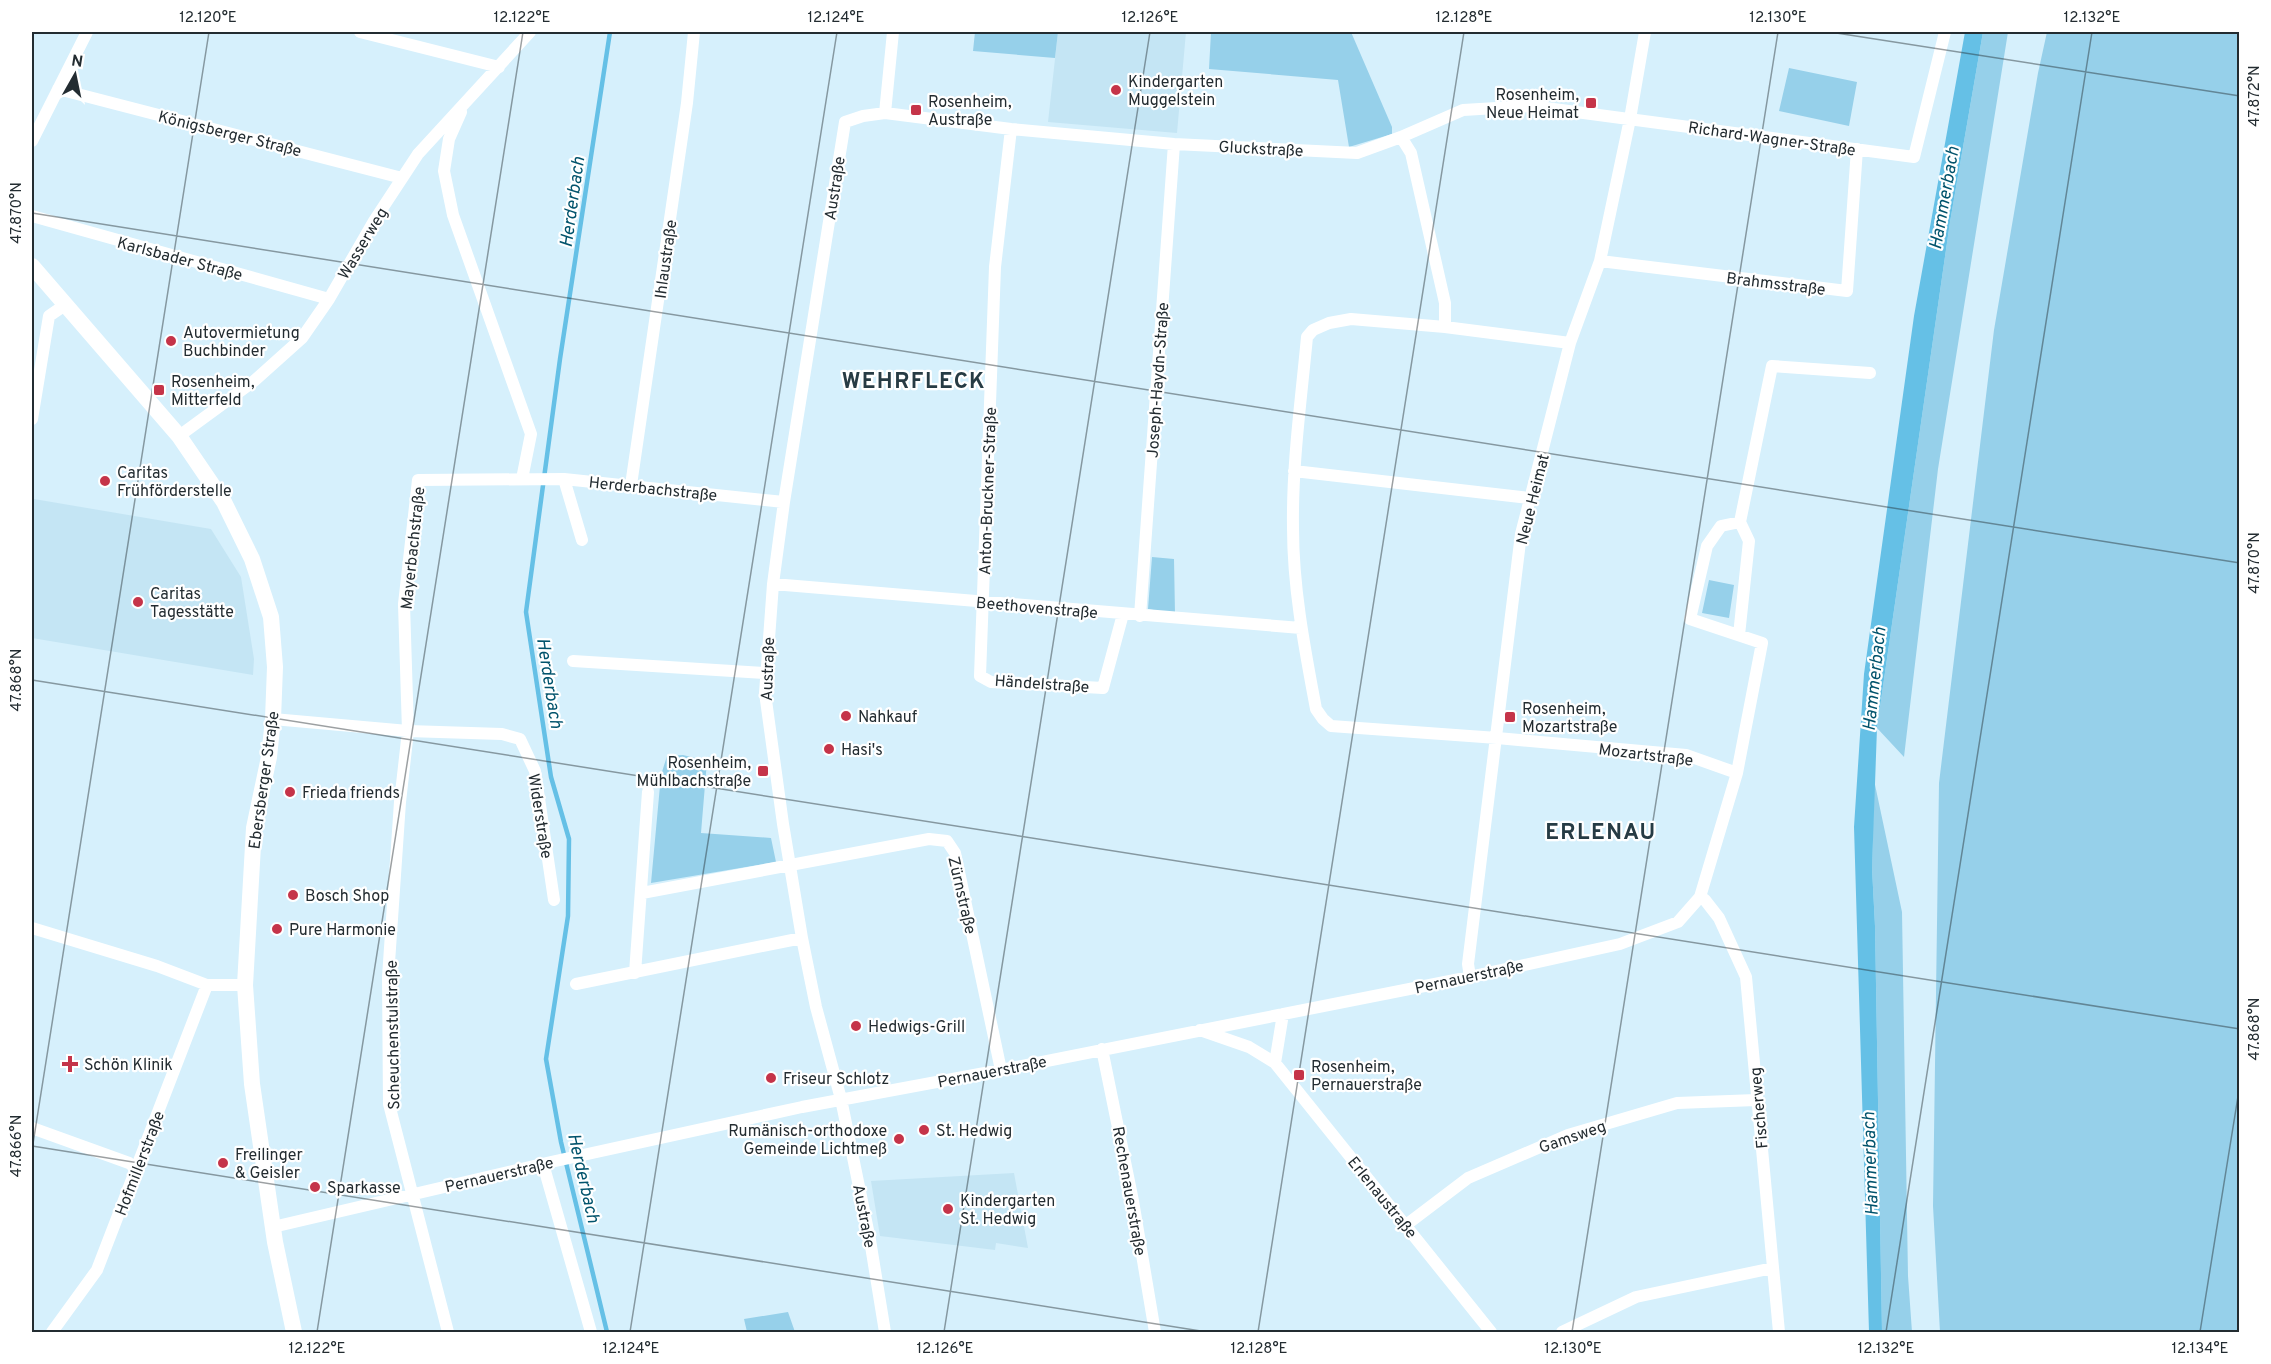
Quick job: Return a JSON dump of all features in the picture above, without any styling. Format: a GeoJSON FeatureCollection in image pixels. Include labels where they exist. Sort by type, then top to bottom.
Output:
{"type":"FeatureCollection","features":[{"type":"Feature","properties":{"kind":"street"},"geometry":{"type":"LineString","coordinates":[[32,141],[87,32]]}},
{"type":"Feature","properties":{"kind":"street"},"geometry":{"type":"LineString","coordinates":[[360,32],[499,67]]}},
{"type":"Feature","properties":{"kind":"street","name":"Wasserweg"},"geometry":{"type":"LineString","coordinates":[[179,436],[254,381],[302,338],[329,299],[374,220],[418,154],[530,32]]}},
{"type":"Feature","properties":{"kind":"street","name":"Ihlaustraße"},"geometry":{"type":"LineString","coordinates":[[631,485],[687,103],[694,32]]}},
{"type":"Feature","properties":{"kind":"street"},"geometry":{"type":"LineString","coordinates":[[885,113],[893,32]]}},
{"type":"Feature","properties":{"kind":"street","name":"Neue Heimat"},"geometry":{"type":"LineString","coordinates":[[1470,977],[1468,964],[1521,534],[1570,344],[1600,261],[1630,119],[1645,32]]}},
{"type":"Feature","properties":{"kind":"street","name":"Richard-Wagner-Straße"},"geometry":{"type":"LineString","coordinates":[[1630,119],[1914,157],[1945,32]]}},
{"type":"Feature","properties":{"kind":"street","name":"Königsberger Straße"},"geometry":{"type":"LineString","coordinates":[[58,89],[402,178]]}},
{"type":"Feature","properties":{"kind":"street"},"geometry":{"type":"LineString","coordinates":[[467,100],[449,139],[444,171],[453,215],[531,434],[524,479]]}},
{"type":"Feature","properties":{"kind":"street","name":"Gluckstraße"},"geometry":{"type":"LineString","coordinates":[[885,113],[1011,129],[1174,144],[1357,153],[1463,110],[1531,106],[1630,119]]}},
{"type":"Feature","properties":{"kind":"street","name":"Austraße"},"geometry":{"type":"LineString","coordinates":[[885,113],[863,116],[845,122],[784,502],[773,584],[765,673],[765,708],[802,938],[816,1006],[841,1099],[870,1240],[885,1332]]}},
{"type":"Feature","properties":{"kind":"street","name":"Anton-Bruckner-Straße"},"geometry":{"type":"LineString","coordinates":[[983,602],[995,267],[1011,129]]}},
{"type":"Feature","properties":{"kind":"street"},"geometry":{"type":"LineString","coordinates":[[1401,137],[1411,153],[1414,165],[1445,303],[1445,327],[1570,344]]}},
{"type":"Feature","properties":{"kind":"street","name":"Joseph-Haydn-Straße"},"geometry":{"type":"LineString","coordinates":[[1140,616],[1174,144]]}},
{"type":"Feature","properties":{"kind":"street","name":"Brahmsstraße"},"geometry":{"type":"LineString","coordinates":[[1600,261],[1847,291],[1857,149]]}},
{"type":"Feature","properties":{"kind":"street","name":"Karlsbader Straße"},"geometry":{"type":"LineString","coordinates":[[32,216],[329,299]]}},
{"type":"Feature","properties":{"kind":"street","name":"Ebersberger Straße"},"geometry":{"type":"LineString","coordinates":[[32,266],[179,436],[224,502],[252,559],[271,617],[275,667],[273,719],[269,757],[254,828],[245,985],[252,1084],[273,1227],[294,1332]]}},
{"type":"Feature","properties":{"kind":"street"},"geometry":{"type":"LineString","coordinates":[[32,419],[49,316],[65,305]]}},
{"type":"Feature","properties":{"kind":"street","name":"Mozartstraße"},"geometry":{"type":"LineString","coordinates":[[1445,327],[1351,319],[1329,323],[1313,330],[1307,338],[1294,471],[1293,531],[1301,628],[1316,709],[1331,726],[1686,755],[1737,773]]}},
{"type":"Feature","properties":{"kind":"street"},"geometry":{"type":"LineString","coordinates":[[1739,635],[1749,541],[1740,522],[1772,366],[1870,374]]}},
{"type":"Feature","properties":{"kind":"street"},"geometry":{"type":"LineString","coordinates":[[1294,471],[1529,498]]}},
{"type":"Feature","properties":{"kind":"street","name":"Herderbachstraße"},"geometry":{"type":"LineString","coordinates":[[524,479],[563,479],[631,485],[784,502]]}},
{"type":"Feature","properties":{"kind":"street","name":"Mayerbachstraße"},"geometry":{"type":"LineString","coordinates":[[408,730],[404,604],[417,480],[524,479]]}},
{"type":"Feature","properties":{"kind":"street"},"geometry":{"type":"LineString","coordinates":[[563,479],[582,540]]}},
{"type":"Feature","properties":{"kind":"street"},"geometry":{"type":"LineString","coordinates":[[1700,897],[1737,773],[1762,643],[1690,619],[1707,546],[1721,526],[1740,522]]}},
{"type":"Feature","properties":{"kind":"street","name":"Beethovenstraße"},"geometry":{"type":"LineString","coordinates":[[773,584],[1301,628]]}},
{"type":"Feature","properties":{"kind":"street","name":"Händelstraße"},"geometry":{"type":"LineString","coordinates":[[983,602],[980,676],[991,682],[1103,688],[1123,614]]}},
{"type":"Feature","properties":{"kind":"street"},"geometry":{"type":"LineString","coordinates":[[573,661],[765,673]]}},
{"type":"Feature","properties":{"kind":"street"},"geometry":{"type":"LineString","coordinates":[[273,719],[408,730]]}},
{"type":"Feature","properties":{"kind":"street","name":"Widerstraße"},"geometry":{"type":"LineString","coordinates":[[408,730],[502,734],[520,739],[535,771],[554,900]]}},
{"type":"Feature","properties":{"kind":"street","name":"Scheuchenstulstraße"},"geometry":{"type":"LineString","coordinates":[[408,730],[400,802],[388,977],[389,1104],[448,1332]]}},
{"type":"Feature","properties":{"kind":"street"},"geometry":{"type":"LineString","coordinates":[[635,973],[648,792]]}},
{"type":"Feature","properties":{"kind":"street","name":"Zürnstraße"},"geometry":{"type":"LineString","coordinates":[[642,893],[929,839],[947,841],[955,853],[1001,1070]]}},
{"type":"Feature","properties":{"kind":"street","name":"Pernauerstraße"},"geometry":{"type":"LineString","coordinates":[[273,1227],[585,1154],[841,1099],[1001,1070],[1470,977],[1620,944],[1678,922],[1700,897]]}},
{"type":"Feature","properties":{"kind":"street","name":"Fischerweg"},"geometry":{"type":"LineString","coordinates":[[1700,897],[1706,900],[1719,918],[1746,977],[1779,1332]]}},
{"type":"Feature","properties":{"kind":"street"},"geometry":{"type":"LineString","coordinates":[[32,928],[157,966],[207,985],[245,985]]}},
{"type":"Feature","properties":{"kind":"street"},"geometry":{"type":"LineString","coordinates":[[576,984],[802,938]]}},
{"type":"Feature","properties":{"kind":"street","name":"Hofmillerstraße"},"geometry":{"type":"LineString","coordinates":[[55,1332],[97,1270],[207,985]]}},
{"type":"Feature","properties":{"kind":"street"},"geometry":{"type":"LineString","coordinates":[[1275,1063],[1283,1014]]}},
{"type":"Feature","properties":{"kind":"street","name":"Erlenaustraße"},"geometry":{"type":"LineString","coordinates":[[1198,1030],[1249,1047],[1275,1063],[1491,1332]]}},
{"type":"Feature","properties":{"kind":"street","name":"Rechenauerstraße"},"geometry":{"type":"LineString","coordinates":[[1102,1049],[1133,1201],[1155,1332]]}},
{"type":"Feature","properties":{"kind":"street","name":"Gamsweg"},"geometry":{"type":"LineString","coordinates":[[1406,1225],[1468,1178],[1568,1135],[1677,1103],[1756,1100]]}},
{"type":"Feature","properties":{"kind":"street"},"geometry":{"type":"LineString","coordinates":[[32,1128],[129,1163],[135,1168]]}},
{"type":"Feature","properties":{"kind":"street"},"geometry":{"type":"LineString","coordinates":[[547,1163],[591,1332]]}},
{"type":"Feature","properties":{"kind":"street"},"geometry":{"type":"LineString","coordinates":[[1562,1332],[1636,1297],[1773,1268]]}},
{"type":"Feature","properties":{"kind":"shaded area"},"geometry":{"type":"Polygon","coordinates":[[[975,32],[1058,32],[1055,58],[973,51],[975,32]]]}},
{"type":"Feature","properties":{"kind":"shaded area","name":"Kindergarten Muggelstein"},"geometry":{"type":"Polygon","coordinates":[[[1058,32],[1186,32],[1177,133],[1048,122],[1058,32]]]}},
{"type":"Feature","properties":{"kind":"shaded area"},"geometry":{"type":"Polygon","coordinates":[[[1211,32],[1351,32],[1392,127],[1392,134],[1349,147],[1338,80],[1209,69],[1211,32]]]}},
{"type":"Feature","properties":{"kind":"shaded area"},"geometry":{"type":"Polygon","coordinates":[[[1983,32],[2008,32],[1938,469],[1904,757],[1877,728],[1950,222],[1983,32]]]}},
{"type":"Feature","properties":{"kind":"shaded area"},"geometry":{"type":"Polygon","coordinates":[[[2047,32],[2239,32],[2239,1332],[1940,1332],[1933,1206],[1939,783],[1994,330],[2047,32]]]}},
{"type":"Feature","properties":{"kind":"shaded area"},"geometry":{"type":"Polygon","coordinates":[[[1789,68],[1857,82],[1849,126],[1779,111],[1789,68]]]}},
{"type":"Feature","properties":{"kind":"shaded area","name":"Caritas Tagesstätte"},"geometry":{"type":"Polygon","coordinates":[[[34,499],[211,529],[241,577],[254,659],[253,675],[32,638],[34,499]]]}},
{"type":"Feature","properties":{"kind":"shaded area"},"geometry":{"type":"Polygon","coordinates":[[[1152,557],[1174,559],[1175,614],[1148,609],[1152,557]]]}},
{"type":"Feature","properties":{"kind":"shaded area"},"geometry":{"type":"Polygon","coordinates":[[[1709,580],[1734,585],[1729,618],[1702,613],[1709,580]]]}},
{"type":"Feature","properties":{"kind":"shaded area"},"geometry":{"type":"Polygon","coordinates":[[[683,755],[707,761],[701,833],[771,838],[776,862],[651,883],[661,775],[667,756],[683,755]]]}},
{"type":"Feature","properties":{"kind":"shaded area"},"geometry":{"type":"Polygon","coordinates":[[[1874,780],[1902,912],[1908,1276],[1912,1332],[1882,1332],[1872,868],[1874,780]]]}},
{"type":"Feature","properties":{"kind":"shaded area","name":"Kindergarten St. Hedwig"},"geometry":{"type":"Polygon","coordinates":[[[1014,1173],[1028,1248],[996,1243],[995,1250],[880,1236],[871,1181],[1014,1173]]]}},
{"type":"Feature","properties":{"kind":"shaded area"},"geometry":{"type":"Polygon","coordinates":[[[788,1312],[795,1332],[747,1332],[744,1319],[788,1312]]]}},
{"type":"Feature","properties":{"kind":"water","name":"Hammerbach"},"geometry":{"type":"Polygon","coordinates":[[[1965,32],[1983,32],[1950,222],[1877,728],[1872,868],[1882,1332],[1869,1332],[1854,827],[1864,674],[1914,316],[1965,32]]]}},
{"type":"Feature","properties":{"kind":"waterway","name":"Herderbach"},"geometry":{"type":"LineString","coordinates":[[607,1332],[561,1142],[546,1059],[568,916],[569,839],[551,777],[526,612],[560,359],[610,32]]}},
{"type":"Feature","properties":{"kind":"place","name":"Kindergarten Muggelstein"},"geometry":{"type":"Point","coordinates":[1116,90]}},
{"type":"Feature","properties":{"kind":"place","name":"Rosenheim, Neue Heimat"},"geometry":{"type":"Point","coordinates":[1591,103]}},
{"type":"Feature","properties":{"kind":"place","name":"Rosenheim, Austraße"},"geometry":{"type":"Point","coordinates":[916,110]}},
{"type":"Feature","properties":{"kind":"place","name":"Autovermietung Buchbinder"},"geometry":{"type":"Point","coordinates":[171,341]}},
{"type":"Feature","properties":{"kind":"place","name":"Rosenheim, Mitterfeld"},"geometry":{"type":"Point","coordinates":[159,390]}},
{"type":"Feature","properties":{"kind":"place","name":"Caritas Frühförderstelle"},"geometry":{"type":"Point","coordinates":[105,481]}},
{"type":"Feature","properties":{"kind":"place","name":"Caritas Tagesstätte"},"geometry":{"type":"Point","coordinates":[138,602]}},
{"type":"Feature","properties":{"kind":"place","name":"Nahkauf"},"geometry":{"type":"Point","coordinates":[846,716]}},
{"type":"Feature","properties":{"kind":"place","name":"Rosenheim, Mozartstraße"},"geometry":{"type":"Point","coordinates":[1510,717]}},
{"type":"Feature","properties":{"kind":"place","name":"Hasi's"},"geometry":{"type":"Point","coordinates":[829,749]}},
{"type":"Feature","properties":{"kind":"place","name":"Rosenheim, Mühlbachstraße"},"geometry":{"type":"Point","coordinates":[763,771]}},
{"type":"Feature","properties":{"kind":"place","name":"Frieda friends"},"geometry":{"type":"Point","coordinates":[290,792]}},
{"type":"Feature","properties":{"kind":"place","name":"Bosch Shop"},"geometry":{"type":"Point","coordinates":[293,895]}},
{"type":"Feature","properties":{"kind":"place","name":"Pure Harmonie"},"geometry":{"type":"Point","coordinates":[277,929]}},
{"type":"Feature","properties":{"kind":"place","name":"Hedwigs-Grill"},"geometry":{"type":"Point","coordinates":[856,1026]}},
{"type":"Feature","properties":{"kind":"place","name":"Schön Klinik"},"geometry":{"type":"Point","coordinates":[70,1064]}},
{"type":"Feature","properties":{"kind":"place","name":"Rosenheim, Pernauerstraße"},"geometry":{"type":"Point","coordinates":[1299,1075]}},
{"type":"Feature","properties":{"kind":"place","name":"Friseur Schlotz"},"geometry":{"type":"Point","coordinates":[771,1078]}},
{"type":"Feature","properties":{"kind":"place","name":"St. Hedwig"},"geometry":{"type":"Point","coordinates":[924,1130]}},
{"type":"Feature","properties":{"kind":"place","name":"Rumänisch-orthodoxe Gemeinde Lichtmeß"},"geometry":{"type":"Point","coordinates":[899,1139]}},
{"type":"Feature","properties":{"kind":"place","name":"Freilinger & Geisler"},"geometry":{"type":"Point","coordinates":[223,1163]}},
{"type":"Feature","properties":{"kind":"place","name":"Sparkasse"},"geometry":{"type":"Point","coordinates":[315,1187]}},
{"type":"Feature","properties":{"kind":"place","name":"Kindergarten St. Hedwig"},"geometry":{"type":"Point","coordinates":[948,1209]}},
{"type":"Feature","properties":{"kind":"district","name":"WEHRFLECK"},"geometry":{"type":"Point","coordinates":[914,380]}},
{"type":"Feature","properties":{"kind":"district","name":"ERLENAU"},"geometry":{"type":"Point","coordinates":[1601,831]}}]}
